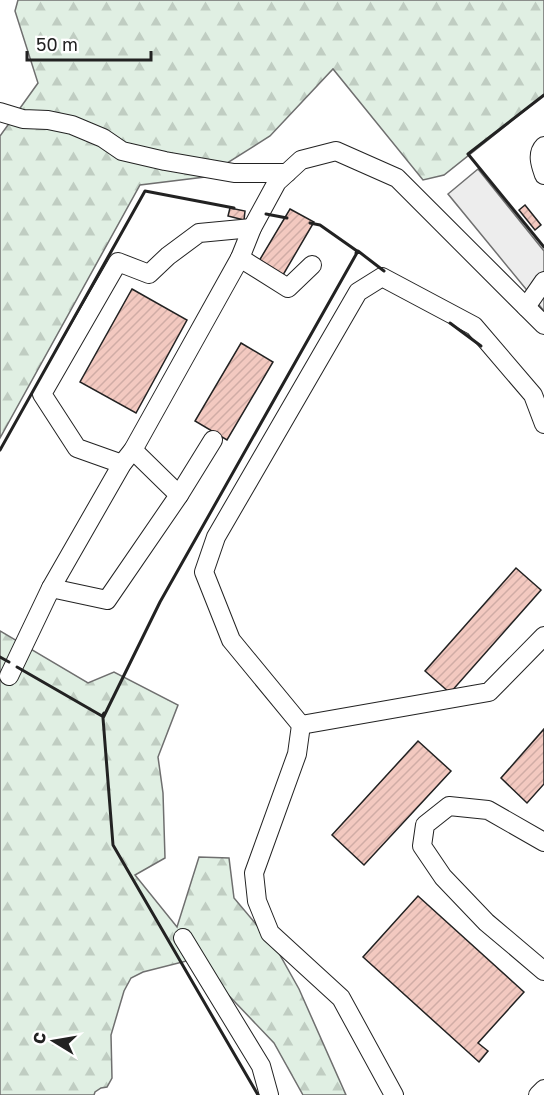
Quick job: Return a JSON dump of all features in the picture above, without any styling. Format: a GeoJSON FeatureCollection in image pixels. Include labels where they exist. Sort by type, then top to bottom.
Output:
{"type":"FeatureCollection","features":[{"type":"Feature","properties":{"kind":"lane"},"geometry":{"type":"LineString","coordinates":[[0,112],[23,119],[48,120],[72,125],[103,138],[122,151],[165,161],[234,173],[287,173]]}},
{"type":"Feature","properties":{"kind":"lane"},"geometry":{"type":"LineString","coordinates":[[544,146],[541,149],[540,163],[544,175]]}},
{"type":"Feature","properties":{"kind":"lane"},"geometry":{"type":"LineString","coordinates":[[9,676],[51,588],[240,258],[252,228],[277,182],[301,160],[336,151],[397,178],[544,325]]}},
{"type":"Feature","properties":{"kind":"lane"},"geometry":{"type":"LineString","coordinates":[[179,495],[127,457],[77,448],[42,394],[117,262],[149,274],[168,256],[199,233],[252,228]]}},
{"type":"Feature","properties":{"kind":"lane"},"geometry":{"type":"LineString","coordinates":[[240,258],[288,288],[312,265]]}},
{"type":"Feature","properties":{"kind":"lane"},"geometry":{"type":"LineString","coordinates":[[394,1095],[341,998],[270,933],[257,901],[254,873],[297,754],[301,725],[231,640],[204,572],[216,537],[358,292],[382,277],[474,326],[533,395],[544,424]]}},
{"type":"Feature","properties":{"kind":"lane"},"geometry":{"type":"LineString","coordinates":[[526,307],[544,281]]}},
{"type":"Feature","properties":{"kind":"lane"},"geometry":{"type":"LineString","coordinates":[[51,588],[106,600],[179,495],[213,440]]}},
{"type":"Feature","properties":{"kind":"lane"},"geometry":{"type":"LineString","coordinates":[[301,725],[489,692],[544,636]]}},
{"type":"Feature","properties":{"kind":"lane"},"geometry":{"type":"LineString","coordinates":[[544,842],[488,810],[449,806],[425,825],[422,846],[443,877],[486,922],[544,971]]}},
{"type":"Feature","properties":{"kind":"lane"},"geometry":{"type":"LineString","coordinates":[[183,938],[261,1066],[269,1095]]}},
{"type":"Feature","properties":{"kind":"lane"},"geometry":{"type":"LineString","coordinates":[[538,1095],[544,1089]]}},
{"type":"Feature","properties":{"kind":"green space"},"geometry":{"type":"Polygon","coordinates":[[[18,0],[544,0],[544,95],[444,175],[423,180],[333,69],[270,136],[205,177],[140,185],[0,438],[0,136],[38,83],[15,11],[18,0]]]}},
{"type":"Feature","properties":{"kind":"green space"},"geometry":{"type":"Polygon","coordinates":[[[0,631],[88,683],[114,672],[178,705],[158,757],[163,793],[165,858],[135,875],[177,927],[199,857],[229,858],[234,898],[276,948],[299,989],[346,1095],[303,1095],[274,1043],[194,959],[143,972],[131,978],[124,991],[111,1035],[112,1078],[107,1087],[101,1088],[94,1095],[0,1095],[0,631]]]}},
{"type":"Feature","properties":{"kind":"shaded area"},"geometry":{"type":"Polygon","coordinates":[[[478,169],[544,251],[544,311],[448,194],[478,169]]]}},
{"type":"Feature","properties":{"kind":"building"},"geometry":{"type":"Polygon","coordinates":[[[525,205],[541,225],[535,230],[519,210],[525,205]]]}},
{"type":"Feature","properties":{"kind":"building"},"geometry":{"type":"Polygon","coordinates":[[[230,208],[245,211],[244,220],[228,216],[230,208]]]}},
{"type":"Feature","properties":{"kind":"building"},"geometry":{"type":"Polygon","coordinates":[[[290,209],[314,222],[283,275],[259,261],[290,209]]]}},
{"type":"Feature","properties":{"kind":"building"},"geometry":{"type":"Polygon","coordinates":[[[132,289],[187,320],[136,413],[80,382],[132,289]]]}},
{"type":"Feature","properties":{"kind":"building"},"geometry":{"type":"Polygon","coordinates":[[[241,343],[273,362],[227,440],[195,421],[241,343]]]}},
{"type":"Feature","properties":{"kind":"building"},"geometry":{"type":"Polygon","coordinates":[[[516,568],[541,590],[450,693],[425,671],[516,568]]]}},
{"type":"Feature","properties":{"kind":"building"},"geometry":{"type":"Polygon","coordinates":[[[544,729],[544,784],[527,803],[501,778],[544,729]]]}},
{"type":"Feature","properties":{"kind":"building"},"geometry":{"type":"Polygon","coordinates":[[[418,741],[451,771],[364,865],[332,835],[418,741]]]}},
{"type":"Feature","properties":{"kind":"building"},"geometry":{"type":"Polygon","coordinates":[[[418,896],[524,992],[478,1043],[488,1051],[479,1062],[363,957],[418,896]]]}},
{"type":"Feature","properties":{"kind":"wall"},"geometry":{"type":"LineString","coordinates":[[544,95],[468,154],[544,247]]}},
{"type":"Feature","properties":{"kind":"wall"},"geometry":{"type":"LineString","coordinates":[[0,450],[145,191],[234,208]]}},
{"type":"Feature","properties":{"kind":"wall"},"geometry":{"type":"LineString","coordinates":[[266,214],[287,218]]}},
{"type":"Feature","properties":{"kind":"wall"},"geometry":{"type":"LineString","coordinates":[[310,223],[320,225],[357,251],[356,253]]}},
{"type":"Feature","properties":{"kind":"wall"},"geometry":{"type":"LineString","coordinates":[[258,1095],[113,845],[103,718],[160,602],[358,251],[384,271]]}},
{"type":"Feature","properties":{"kind":"wall"},"geometry":{"type":"LineString","coordinates":[[450,323],[481,346]]}},
{"type":"Feature","properties":{"kind":"wall"},"geometry":{"type":"LineString","coordinates":[[0,657],[9,662]]}},
{"type":"Feature","properties":{"kind":"wall"},"geometry":{"type":"LineString","coordinates":[[17,667],[102,716],[104,713]]}}]}
